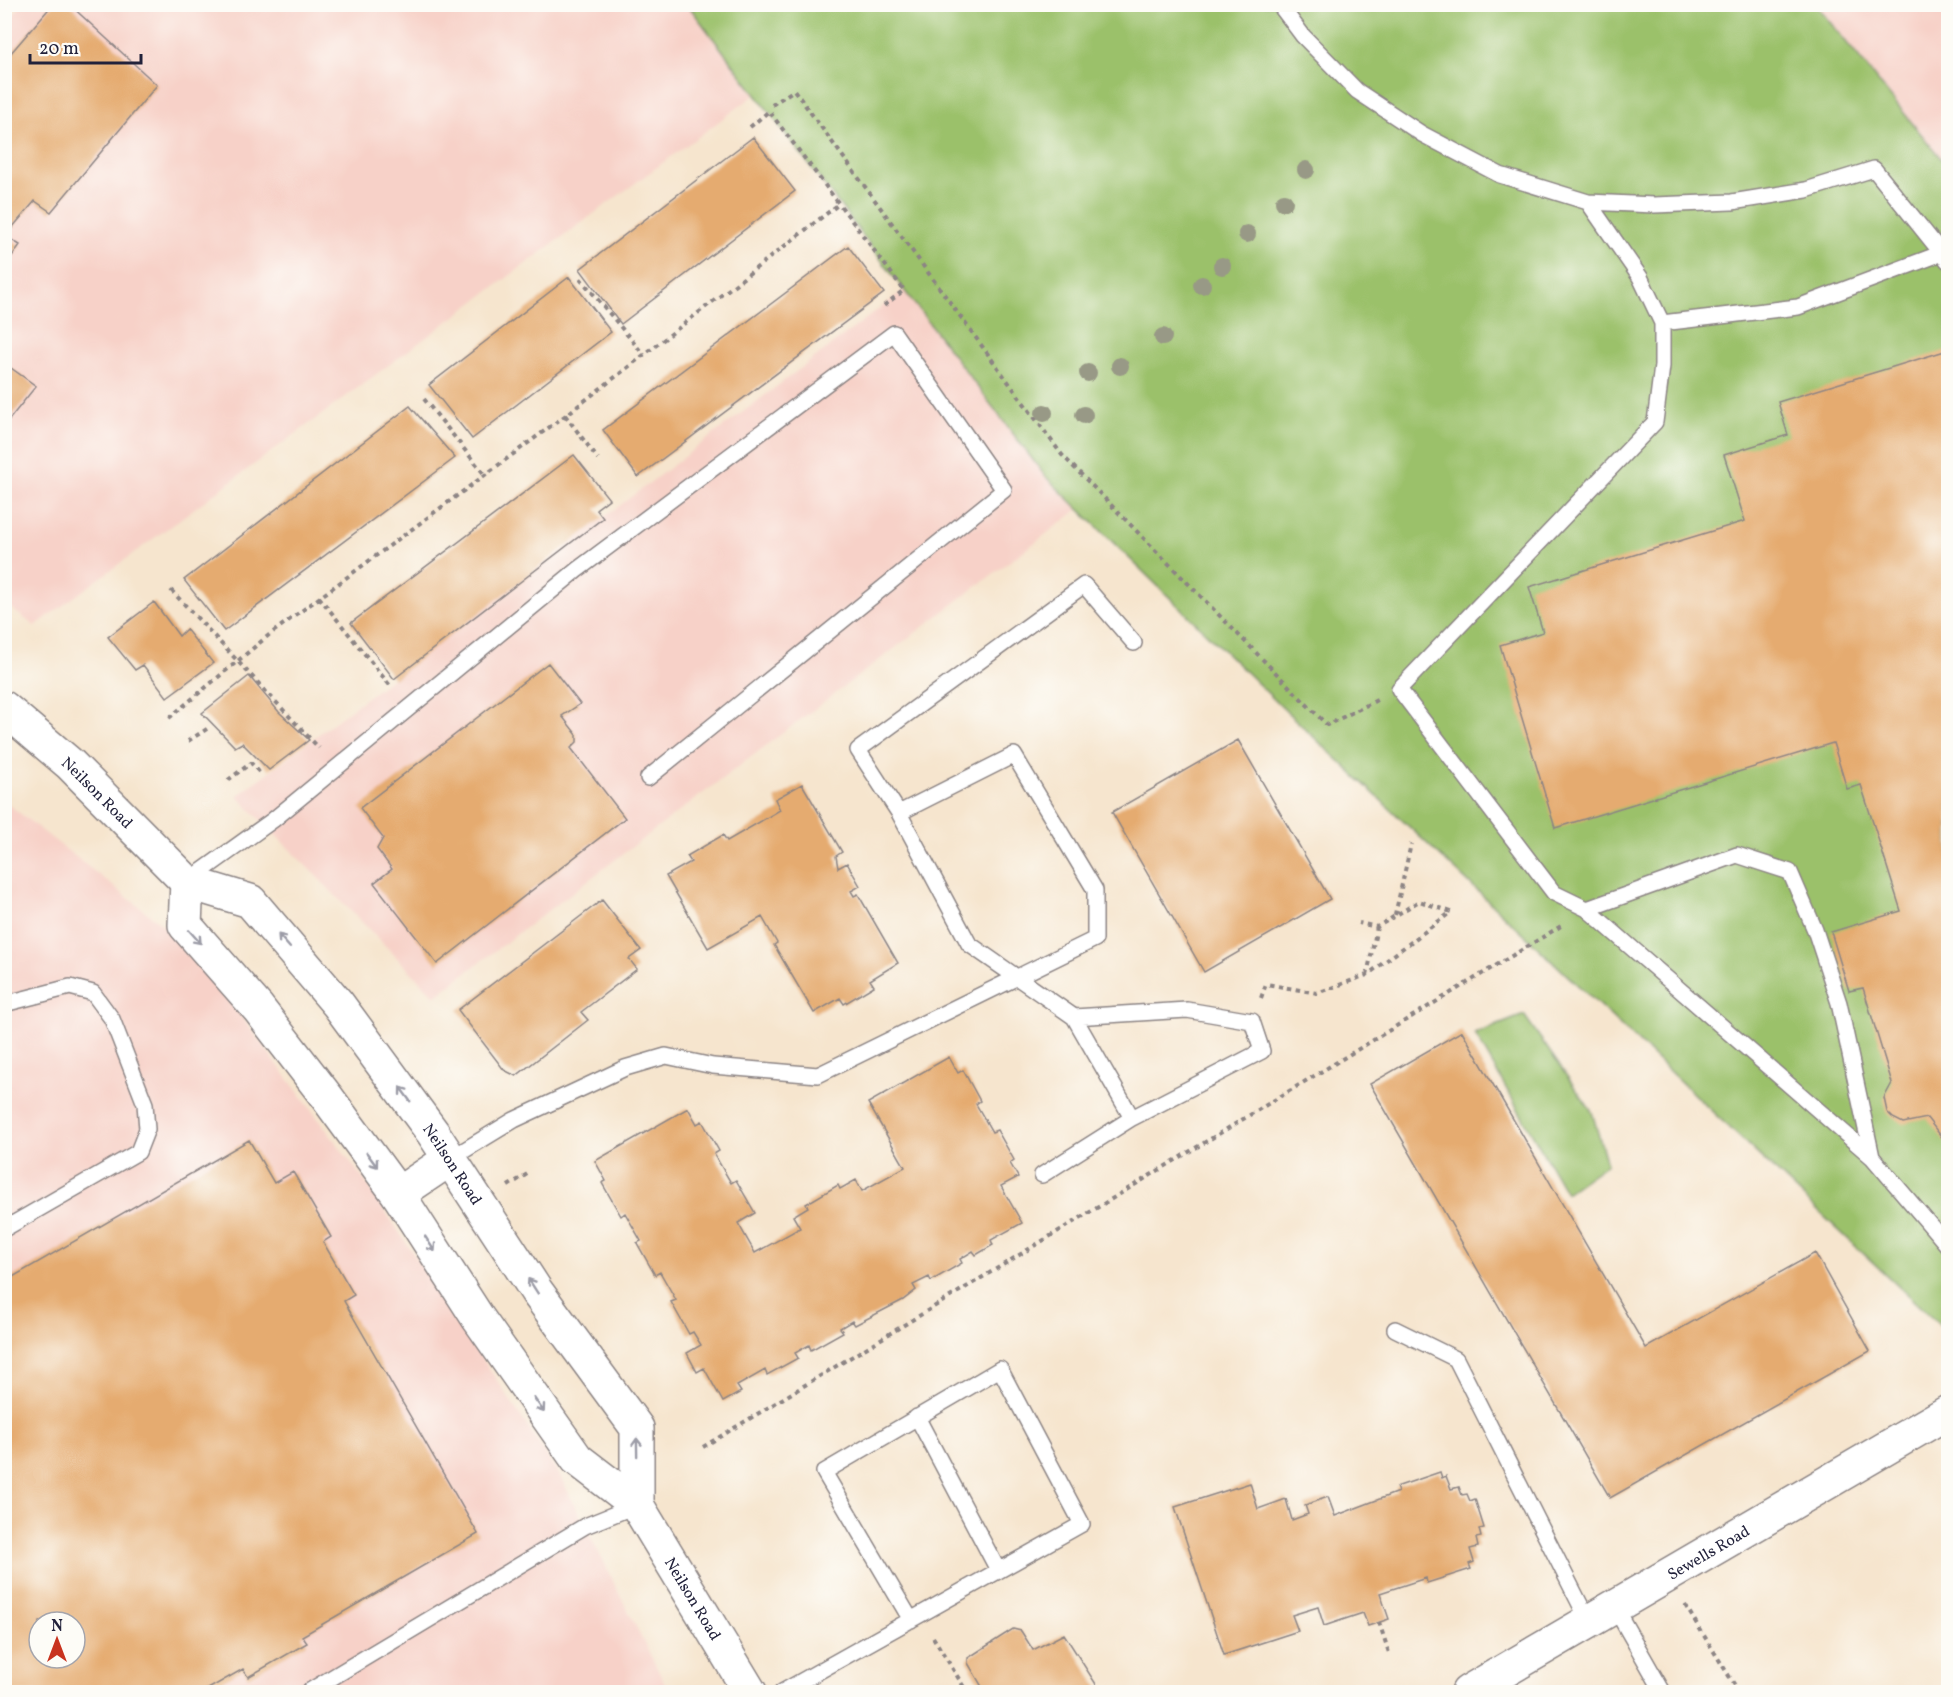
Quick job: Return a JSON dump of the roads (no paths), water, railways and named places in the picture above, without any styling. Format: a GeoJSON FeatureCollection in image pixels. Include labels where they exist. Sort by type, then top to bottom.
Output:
{"type":"FeatureCollection","features":[{"type":"Feature","properties":{"kind":"main road","name":"Neilson Road"},"geometry":{"type":"LineString","coordinates":[[4,708],[70,764],[187,882],[250,901],[338,1004],[450,1160],[537,1292],[637,1428],[638,1505]]}},
{"type":"Feature","properties":{"kind":"main road","name":"Neilson Road"},"geometry":{"type":"LineString","coordinates":[[187,882],[185,925],[258,1008],[398,1194],[477,1318],[578,1459],[638,1505],[750,1692]]}},
{"type":"Feature","properties":{"kind":"main road"},"geometry":{"type":"LineString","coordinates":[[398,1194],[450,1160]]}},
{"type":"Feature","properties":{"kind":"main road","name":"Sewells Road"},"geometry":{"type":"LineString","coordinates":[[1468,1692],[1948,1412]]}},
{"type":"Feature","properties":{"kind":"lane"},"geometry":{"type":"LineString","coordinates":[[1279,4],[1303,36],[1357,91],[1422,134],[1500,175],[1588,202],[1654,206],[1732,202],[1806,190],[1874,169],[1945,257],[1798,307],[1662,323]]}},
{"type":"Feature","properties":{"kind":"lane"},"geometry":{"type":"LineString","coordinates":[[1588,202],[1640,277],[1662,323],[1662,366],[1655,422],[1399,689],[1554,893],[1587,909],[1872,1157],[1948,1246]]}},
{"type":"Feature","properties":{"kind":"lane"},"geometry":{"type":"LineString","coordinates":[[187,882],[273,820],[577,570],[894,333],[1004,490],[648,778]]}},
{"type":"Feature","properties":{"kind":"lane"},"geometry":{"type":"LineString","coordinates":[[1132,1118],[1074,1017],[969,944],[899,813],[858,750],[1083,585],[1134,643]]}},
{"type":"Feature","properties":{"kind":"lane"},"geometry":{"type":"LineString","coordinates":[[450,1160],[514,1120],[625,1068],[666,1056],[713,1066],[818,1075],[1095,939],[1095,890],[1014,755],[899,813]]}},
{"type":"Feature","properties":{"kind":"lane"},"geometry":{"type":"LineString","coordinates":[[1587,909],[1737,855],[1790,872],[1815,930],[1839,1003],[1872,1157]]}},
{"type":"Feature","properties":{"kind":"lane"},"geometry":{"type":"LineString","coordinates":[[4,1004],[70,987],[93,993],[112,1019],[145,1104],[147,1129],[138,1152],[4,1228]]}},
{"type":"Feature","properties":{"kind":"lane"},"geometry":{"type":"LineString","coordinates":[[1042,1175],[1132,1118],[1262,1051],[1252,1021],[1187,1010],[1074,1017]]}},
{"type":"Feature","properties":{"kind":"lane"},"geometry":{"type":"LineString","coordinates":[[1395,1329],[1456,1359],[1602,1614],[1663,1692]]}},
{"type":"Feature","properties":{"kind":"lane"},"geometry":{"type":"LineString","coordinates":[[782,1692],[916,1617],[998,1570],[1082,1524],[1000,1369],[824,1472],[916,1617]]}},
{"type":"Feature","properties":{"kind":"lane"},"geometry":{"type":"LineString","coordinates":[[917,1417],[998,1570]]}},
{"type":"Feature","properties":{"kind":"lane"},"geometry":{"type":"LineString","coordinates":[[308,1692],[585,1526],[638,1505]]}}]}
